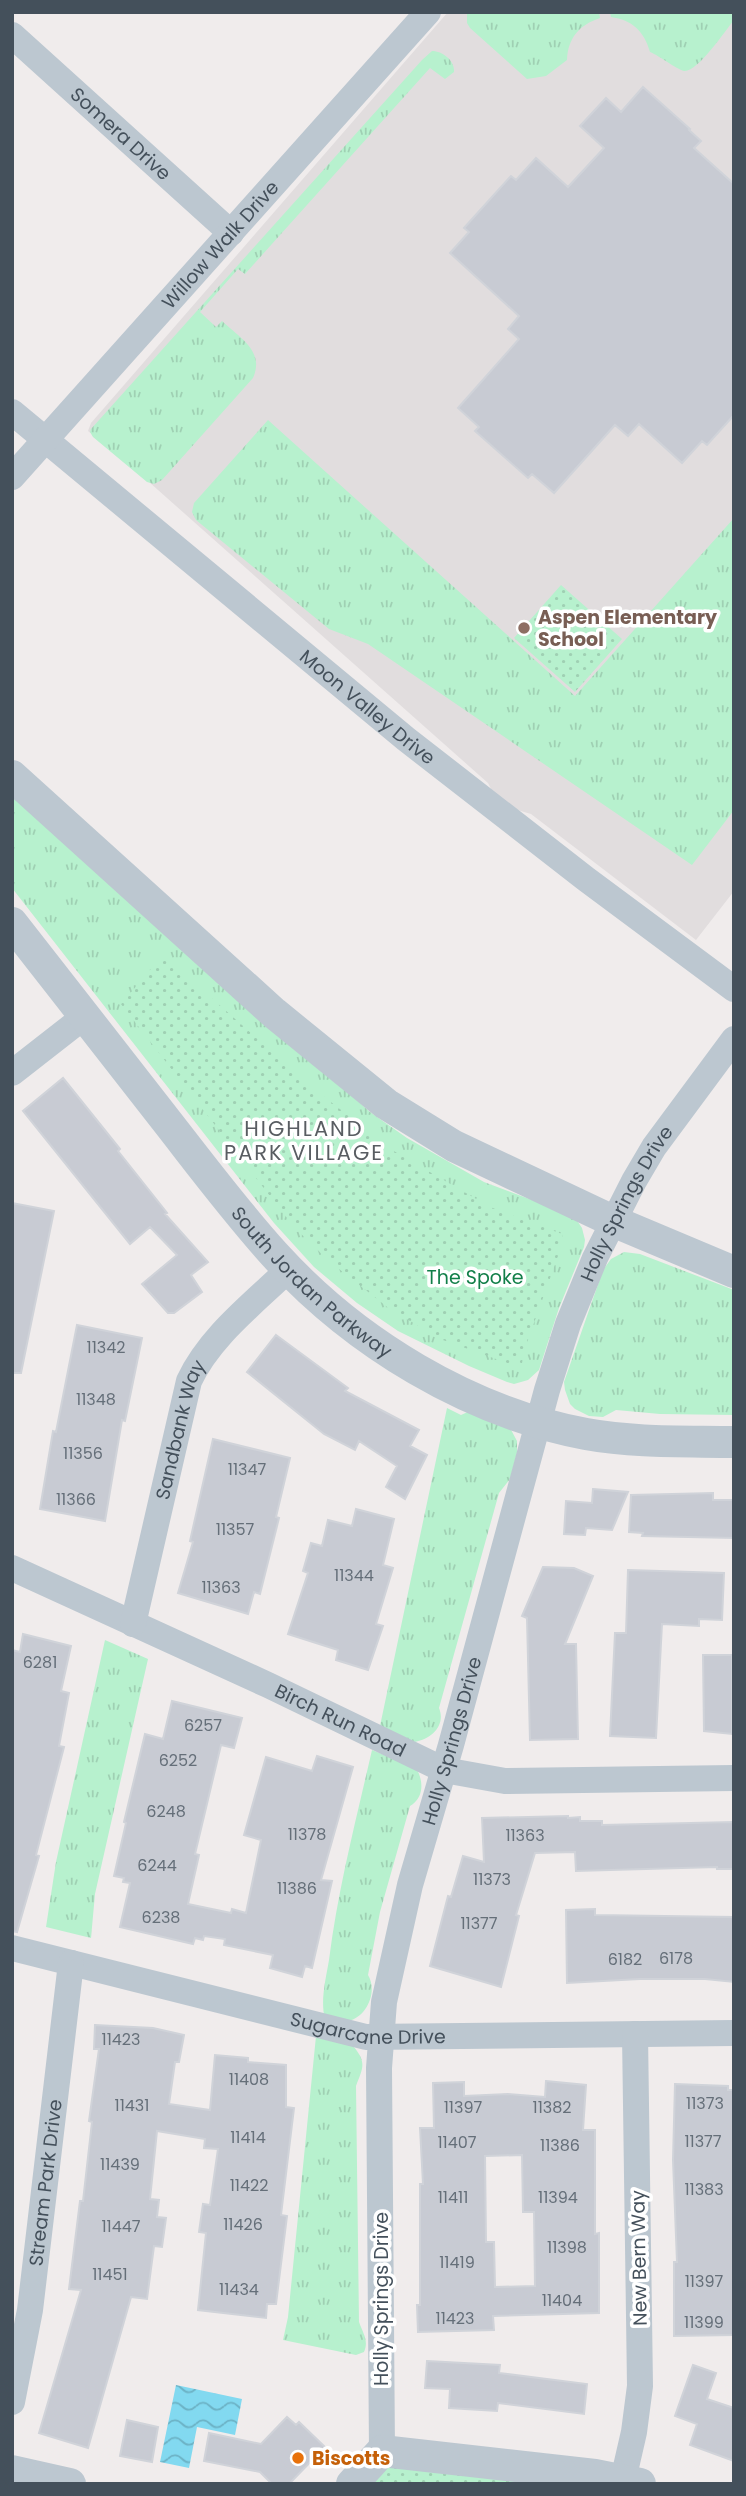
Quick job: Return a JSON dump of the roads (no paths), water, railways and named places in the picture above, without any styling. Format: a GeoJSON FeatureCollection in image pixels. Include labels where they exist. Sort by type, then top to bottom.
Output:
{"type":"FeatureCollection","features":[{"type":"Feature","properties":{"kind":"street","name":"Willow Walk Drive"},"geometry":{"type":"LineString","coordinates":[[12,477],[231,233],[422,14]]}},
{"type":"Feature","properties":{"kind":"street","name":"Somera Drive"},"geometry":{"type":"LineString","coordinates":[[12,35],[231,233]]}},
{"type":"Feature","properties":{"kind":"street","name":"Moon Valley Drive"},"geometry":{"type":"LineString","coordinates":[[12,412],[407,739],[576,872],[734,989]]}},
{"type":"Feature","properties":{"kind":"street"},"geometry":{"type":"LineString","coordinates":[[12,776],[274,1013],[386,1104],[454,1146],[615,1222],[734,1272]]}},
{"type":"Feature","properties":{"kind":"street","name":"South Jordan Parkway"},"geometry":{"type":"LineString","coordinates":[[12,923],[249,1226],[289,1269],[337,1313],[397,1356],[466,1394],[539,1422],[610,1438],[734,1441]]}},
{"type":"Feature","properties":{"kind":"street"},"geometry":{"type":"LineString","coordinates":[[12,1073],[85,1017]]}},
{"type":"Feature","properties":{"kind":"street","name":"Holly Springs Drive"},"geometry":{"type":"LineString","coordinates":[[382,2451],[379,2082],[384,2002],[410,1885],[568,1324],[595,1258],[634,1181],[654,1147],[734,1039]]}},
{"type":"Feature","properties":{"kind":"street","name":"Sandbank Way"},"geometry":{"type":"LineString","coordinates":[[133,1624],[189,1381],[202,1357],[218,1339],[289,1269]]}},
{"type":"Feature","properties":{"kind":"street","name":"Birch Run Road"},"geometry":{"type":"LineString","coordinates":[[12,1568],[268,1685],[444,1770],[505,1781],[734,1778]]}},
{"type":"Feature","properties":{"kind":"street","name":"Sugarcane Drive"},"geometry":{"type":"LineString","coordinates":[[12,1948],[348,2034],[382,2037],[734,2033]]}},
{"type":"Feature","properties":{"kind":"street","name":"Stream Park Drive"},"geometry":{"type":"LineString","coordinates":[[12,2402],[30,2310],[71,1963]]}},
{"type":"Feature","properties":{"kind":"street","name":"New Bern Way"},"geometry":{"type":"LineString","coordinates":[[631,2482],[640,2386],[635,2035]]}},
{"type":"Feature","properties":{"kind":"street"},"geometry":{"type":"LineString","coordinates":[[352,2484],[382,2451],[631,2482]]}},
{"type":"Feature","properties":{"kind":"street"},"geometry":{"type":"LineString","coordinates":[[12,2471],[70,2484]]}},
{"type":"Feature","properties":{"kind":"water"},"geometry":{"type":"Polygon","coordinates":[[[176,2385],[242,2399],[235,2435],[197,2427],[189,2468],[160,2462],[176,2385]]]}},
{"type":"Feature","properties":{"kind":"place","name":"Aspen Elementary School"},"geometry":{"type":"Point","coordinates":[524,628]}},
{"type":"Feature","properties":{"kind":"place","name":"Biscotts"},"geometry":{"type":"Point","coordinates":[298,2458]}},
{"type":"Feature","properties":{"kind":"district","name":"HIGHLAND PARK VILLAGE"},"geometry":{"type":"Point","coordinates":[304,1140]}},
{"type":"Feature","properties":{"kind":"park label","name":"The Spoke"},"geometry":{"type":"Point","coordinates":[475,1277]}}]}
